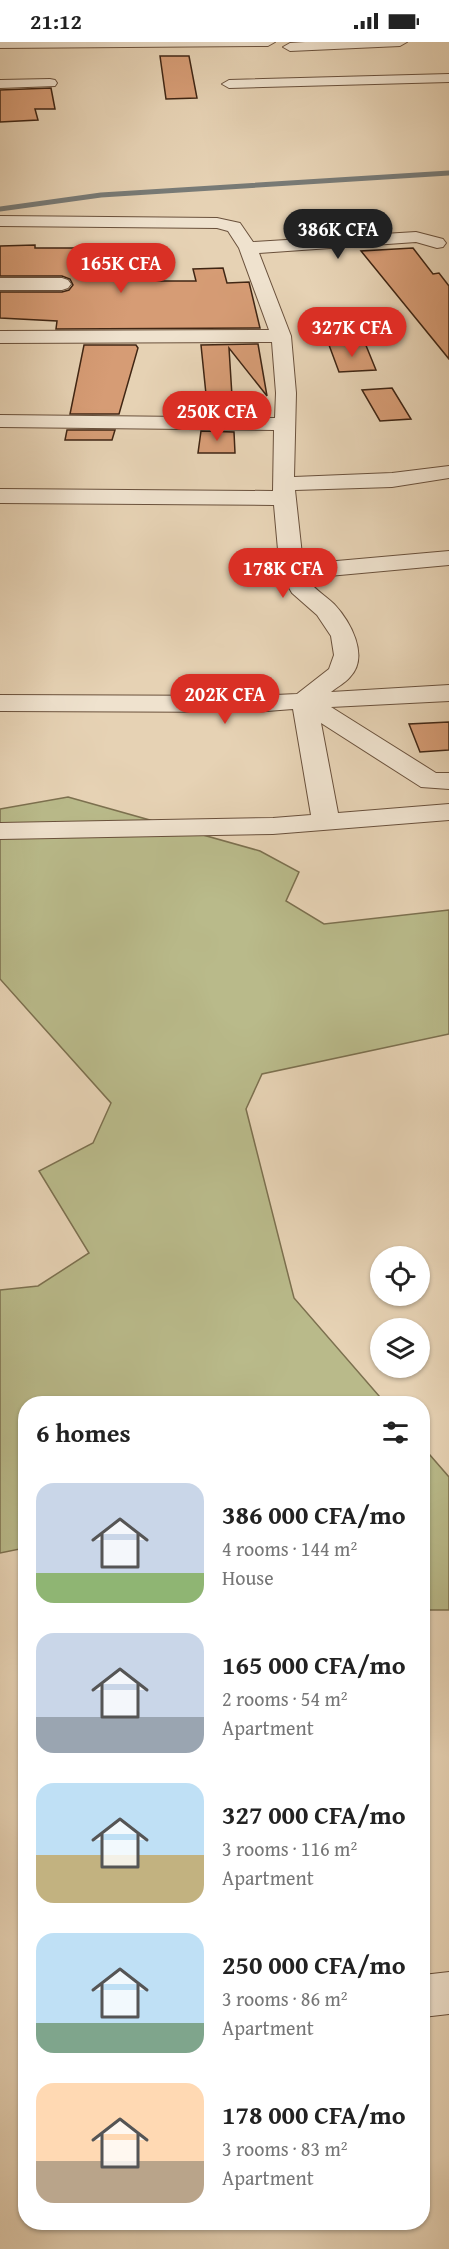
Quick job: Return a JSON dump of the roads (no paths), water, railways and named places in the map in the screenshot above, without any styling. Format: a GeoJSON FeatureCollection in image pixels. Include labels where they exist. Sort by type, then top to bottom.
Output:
{"type":"FeatureCollection","features":[{"type":"Feature","properties":{"kind":"street"},"geometry":{"type":"LineString","coordinates":[[0,44],[268,42]]}},
{"type":"Feature","properties":{"kind":"street"},"geometry":{"type":"LineString","coordinates":[[286,44],[400,42]]}},
{"type":"Feature","properties":{"kind":"street"},"geometry":{"type":"LineString","coordinates":[[286,44],[320,82],[367,95]]}},
{"type":"Feature","properties":{"kind":"street"},"geometry":{"type":"LineString","coordinates":[[230,84],[449,78]]}},
{"type":"Feature","properties":{"kind":"street"},"geometry":{"type":"LineString","coordinates":[[0,84],[50,84]]}},
{"type":"Feature","properties":{"kind":"street"},"geometry":{"type":"LineString","coordinates":[[0,222],[217,223],[234,227],[248,248],[281,336],[286,393],[284,491],[292,572],[300,588],[326,610],[343,636],[346,655],[341,672],[304,701]]}},
{"type":"Feature","properties":{"kind":"street"},"geometry":{"type":"LineString","coordinates":[[248,248],[416,237],[437,243]]}},
{"type":"Feature","properties":{"kind":"street"},"geometry":{"type":"LineString","coordinates":[[0,284],[62,284]]}},
{"type":"Feature","properties":{"kind":"street"},"geometry":{"type":"LineString","coordinates":[[0,337],[281,336]]}},
{"type":"Feature","properties":{"kind":"street"},"geometry":{"type":"LineString","coordinates":[[0,421],[286,424]]}},
{"type":"Feature","properties":{"kind":"street"},"geometry":{"type":"LineString","coordinates":[[0,496],[284,491],[449,472]]}},
{"type":"Feature","properties":{"kind":"street"},"geometry":{"type":"LineString","coordinates":[[292,572],[449,558]]}},
{"type":"Feature","properties":{"kind":"street"},"geometry":{"type":"LineString","coordinates":[[304,701],[449,672]]}},
{"type":"Feature","properties":{"kind":"street"},"geometry":{"type":"LineString","coordinates":[[0,704],[254,704],[449,693]]}},
{"type":"Feature","properties":{"kind":"street"},"geometry":{"type":"LineString","coordinates":[[304,701],[430,781],[449,781]]}},
{"type":"Feature","properties":{"kind":"street"},"geometry":{"type":"LineString","coordinates":[[304,701],[326,822]]}},
{"type":"Feature","properties":{"kind":"street"},"geometry":{"type":"LineString","coordinates":[[0,831],[273,826],[449,812]]}},
{"type":"Feature","properties":{"kind":"street"},"geometry":{"type":"LineString","coordinates":[[430,1995],[449,1993]]}},
{"type":"Feature","properties":{"kind":"waterway"},"geometry":{"type":"LineString","coordinates":[[0,209],[101,195],[449,173]]}}]}
